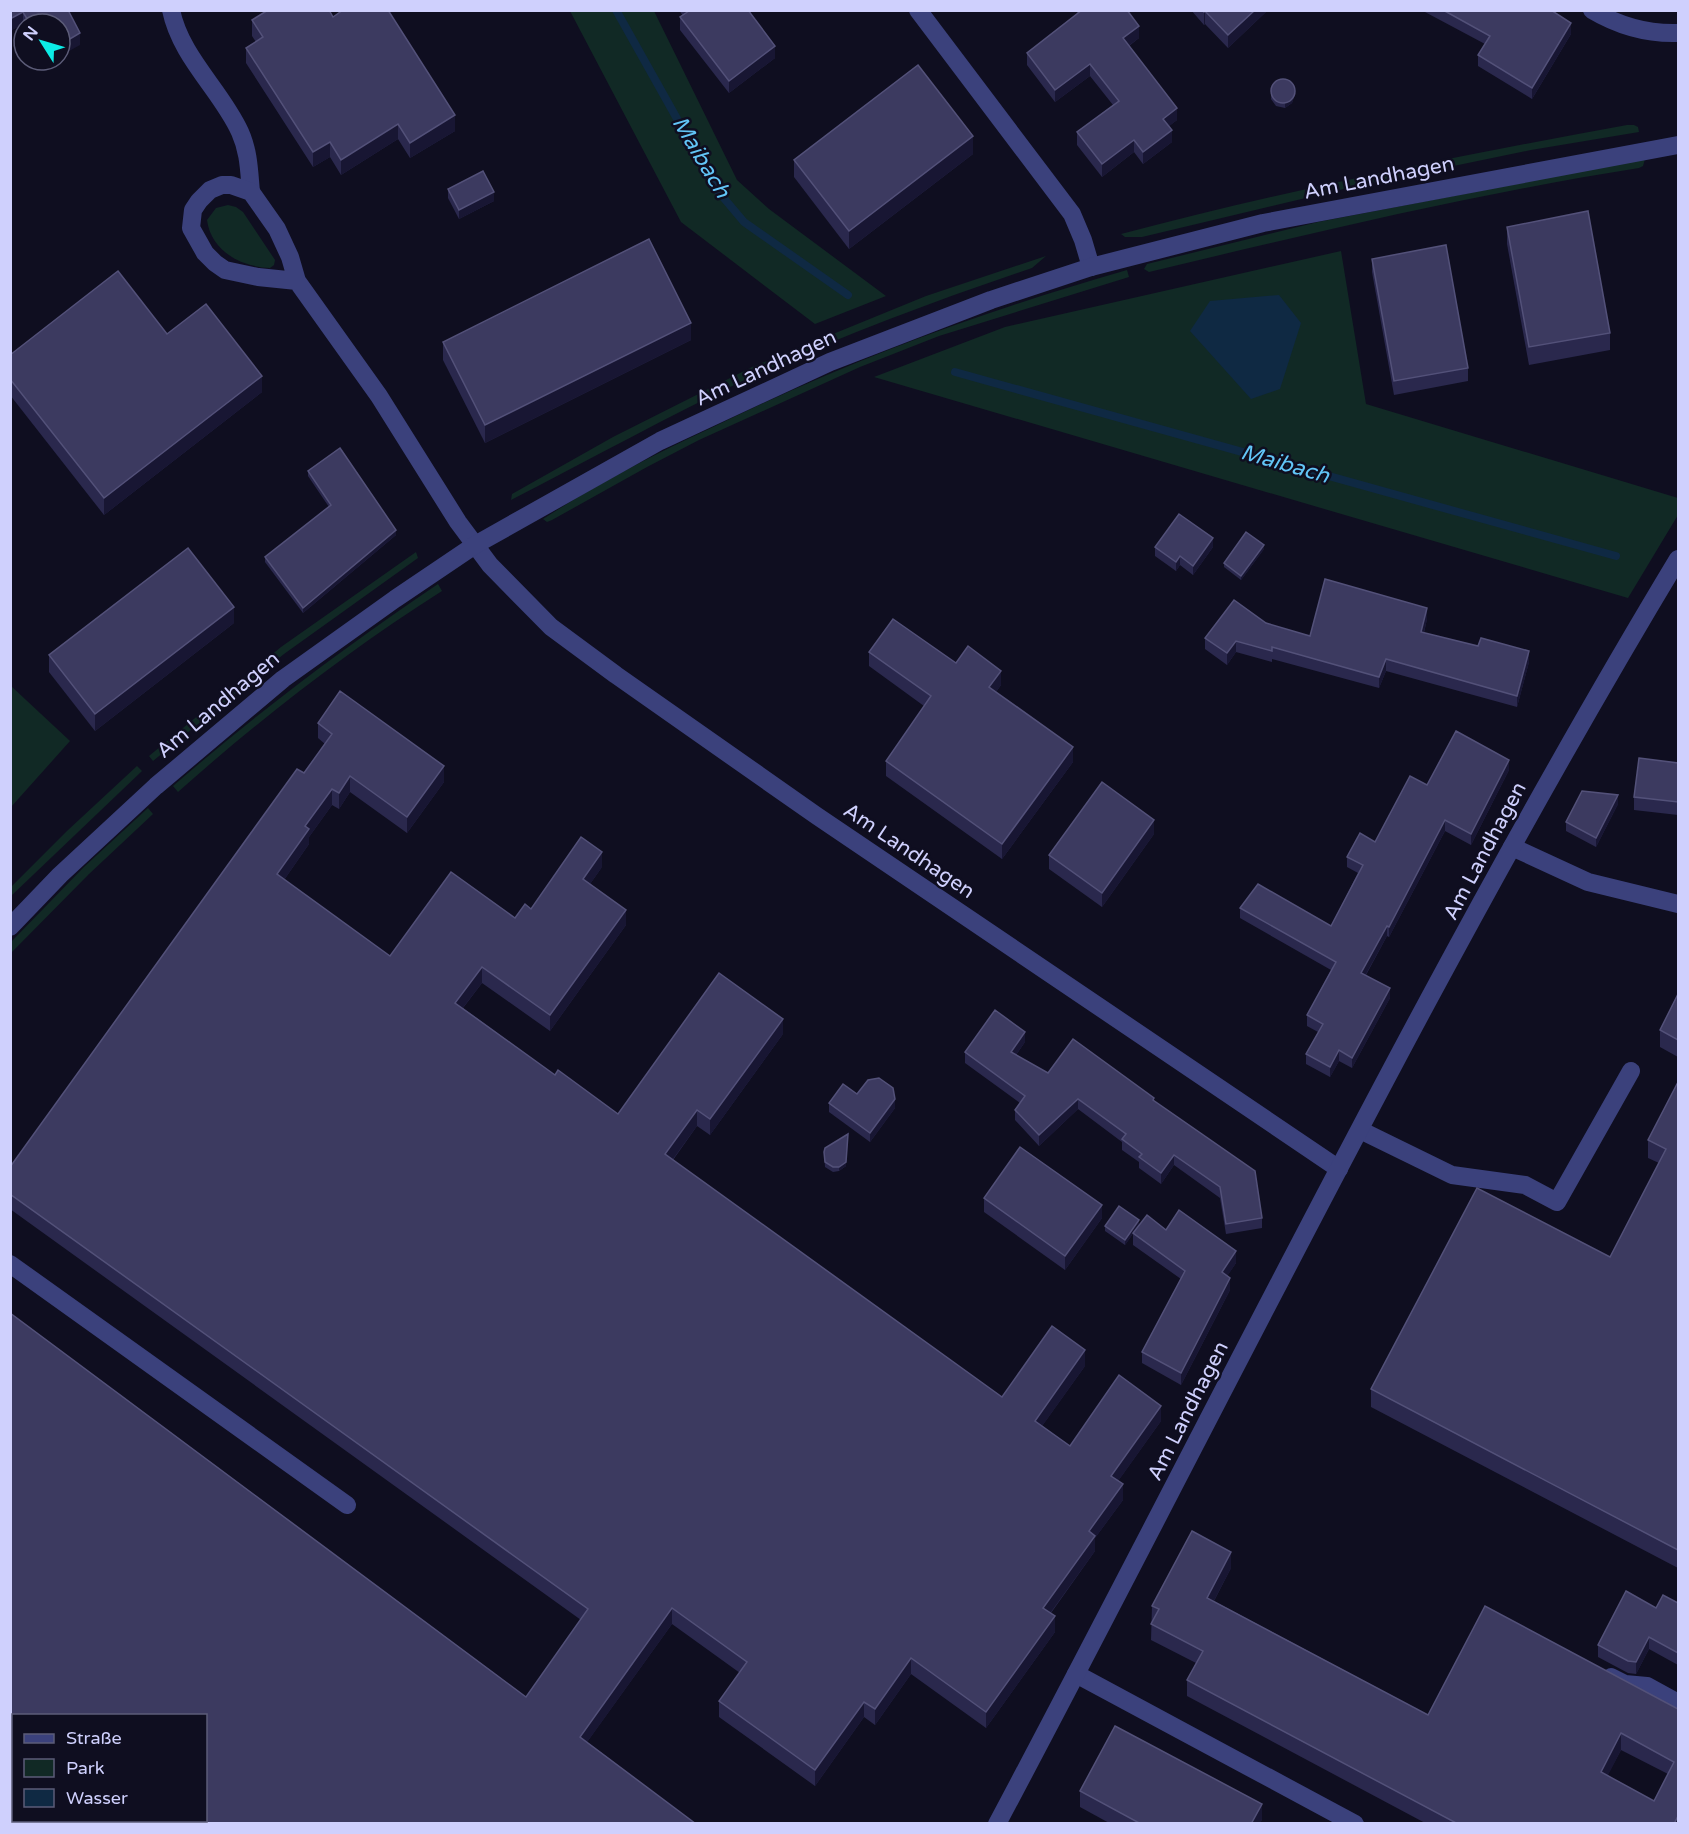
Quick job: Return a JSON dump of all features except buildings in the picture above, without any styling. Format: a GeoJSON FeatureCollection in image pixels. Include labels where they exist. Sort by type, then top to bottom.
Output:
{"type":"FeatureCollection","features":[{"type":"Feature","properties":{"kind":"street"},"geometry":{"type":"LineString","coordinates":[[171,10],[182,44],[240,131],[248,156],[250,192],[231,185],[222,185],[210,190],[193,210],[191,228],[205,253],[225,270],[258,277],[297,281]]}},
{"type":"Feature","properties":{"kind":"street"},"geometry":{"type":"LineString","coordinates":[[918,10],[1072,214],[1083,240],[1090,267]]}},
{"type":"Feature","properties":{"kind":"street"},"geometry":{"type":"LineString","coordinates":[[1592,10],[1633,29],[1658,34],[1678,33]]}},
{"type":"Feature","properties":{"kind":"street","name":"Am Landhagen"},"geometry":{"type":"LineString","coordinates":[[10,927],[60,875],[156,786],[283,679],[475,545],[660,441],[830,362],[992,300],[1090,267],[1263,223],[1678,145]]}},
{"type":"Feature","properties":{"kind":"street","name":"Am Landhagen"},"geometry":{"type":"LineString","coordinates":[[250,192],[277,229],[290,257],[297,281],[379,396],[458,522],[490,565],[550,627],[817,816],[1339,1169]]}},
{"type":"Feature","properties":{"kind":"street","name":"Am Landhagen"},"geometry":{"type":"LineString","coordinates":[[997,1824],[1339,1169],[1512,847],[1678,560]]}},
{"type":"Feature","properties":{"kind":"street"},"geometry":{"type":"LineString","coordinates":[[1512,847],[1588,882],[1678,904]]}},
{"type":"Feature","properties":{"kind":"street"},"geometry":{"type":"LineString","coordinates":[[1360,1130],[1452,1175],[1525,1185],[1557,1202],[1631,1071]]}},
{"type":"Feature","properties":{"kind":"street"},"geometry":{"type":"LineString","coordinates":[[10,1264],[347,1505]]}},
{"type":"Feature","properties":{"kind":"street"},"geometry":{"type":"LineString","coordinates":[[1593,1668],[1625,1684],[1647,1686],[1678,1703]]}},
{"type":"Feature","properties":{"kind":"street"},"geometry":{"type":"LineString","coordinates":[[1076,1674],[1355,1824]]}},
{"type":"Feature","properties":{"kind":"green space"},"geometry":{"type":"Polygon","coordinates":[[[570,11],[654,11],[737,180],[769,209],[886,296],[815,324],[681,222],[570,11]]]}},
{"type":"Feature","properties":{"kind":"green space"},"geometry":{"type":"Polygon","coordinates":[[[1627,125],[1638,127],[1639,132],[1531,150],[1352,187],[1142,237],[1125,237],[1121,234],[1373,175],[1627,125]]]}},
{"type":"Feature","properties":{"kind":"green space"},"geometry":{"type":"Polygon","coordinates":[[[1645,159],[1643,166],[1639,168],[1454,202],[1149,272],[1144,269],[1147,264],[1318,222],[1645,159]]]}},
{"type":"Feature","properties":{"kind":"green space"},"geometry":{"type":"Polygon","coordinates":[[[228,205],[243,212],[275,260],[274,265],[270,268],[238,261],[221,249],[214,240],[207,220],[216,208],[228,205]]]}},
{"type":"Feature","properties":{"kind":"green space"},"geometry":{"type":"Polygon","coordinates":[[[1341,251],[1366,404],[1678,498],[1678,515],[1628,598],[874,377],[1005,327],[1341,251]]]}},
{"type":"Feature","properties":{"kind":"green space"},"geometry":{"type":"Polygon","coordinates":[[[1046,256],[1032,268],[890,319],[751,377],[511,500],[512,494],[613,437],[752,367],[926,296],[1046,256]]]}},
{"type":"Feature","properties":{"kind":"green space"},"geometry":{"type":"Polygon","coordinates":[[[1127,270],[1129,277],[939,336],[860,367],[699,440],[552,520],[547,522],[543,519],[647,459],[813,381],[967,321],[1127,270]]]}},
{"type":"Feature","properties":{"kind":"green space"},"geometry":{"type":"Polygon","coordinates":[[[416,552],[418,558],[284,654],[153,761],[149,756],[281,647],[416,552]]]}},
{"type":"Feature","properties":{"kind":"green space"},"geometry":{"type":"Polygon","coordinates":[[[438,584],[442,591],[373,637],[306,686],[178,792],[173,786],[302,681],[438,584]]]}},
{"type":"Feature","properties":{"kind":"green space"},"geometry":{"type":"Polygon","coordinates":[[[11,686],[70,741],[10,807],[11,686]]]}},
{"type":"Feature","properties":{"kind":"green space"},"geometry":{"type":"Polygon","coordinates":[[[137,766],[142,771],[11,896],[11,887],[137,766]]]}},
{"type":"Feature","properties":{"kind":"green space"},"geometry":{"type":"Polygon","coordinates":[[[148,808],[153,814],[89,874],[11,953],[11,942],[84,867],[148,808]]]}},
{"type":"Feature","properties":{"kind":"water"},"geometry":{"type":"Polygon","coordinates":[[[1279,295],[1301,323],[1280,389],[1251,399],[1190,331],[1210,301],[1279,295]]]}},
{"type":"Feature","properties":{"kind":"waterway","name":"Maibach"},"geometry":{"type":"LineString","coordinates":[[616,10],[717,190],[744,222],[848,295]]}},
{"type":"Feature","properties":{"kind":"waterway","name":"Maibach"},"geometry":{"type":"LineString","coordinates":[[955,372],[1616,556]]}}]}
